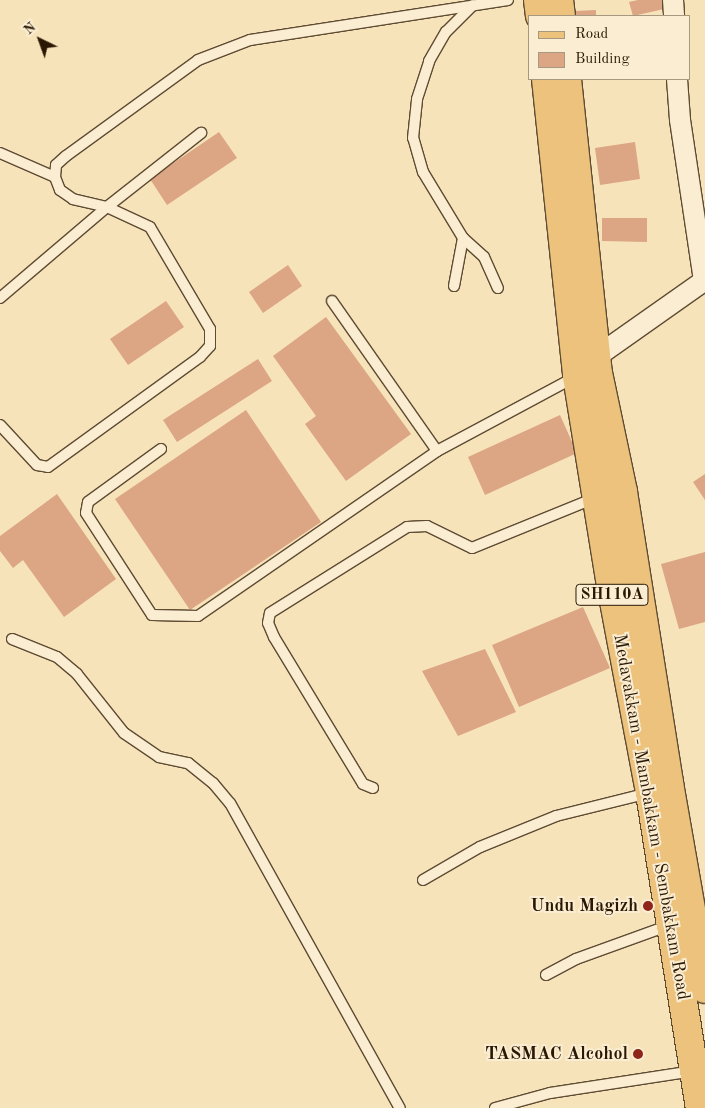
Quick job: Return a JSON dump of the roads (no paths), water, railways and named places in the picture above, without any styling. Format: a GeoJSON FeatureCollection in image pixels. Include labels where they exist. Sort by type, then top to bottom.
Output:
{"type":"FeatureCollection","features":[{"type":"Feature","properties":{"kind":"main road"},"geometry":{"type":"LineString","coordinates":[[538,0],[540,15]]}},
{"type":"Feature","properties":{"kind":"main road"},"geometry":{"type":"LineString","coordinates":[[559,0],[561,15]]}},
{"type":"Feature","properties":{"kind":"main road","name":"Medavakkam - Mambakkam - Sembakkam Road"},"geometry":{"type":"LineString","coordinates":[[546,80],[583,365],[596,498],[650,793],[700,1108]]}},
{"type":"Feature","properties":{"kind":"main road","name":"Medavakkam - Mambakkam - Sembakkam Road"},"geometry":{"type":"LineString","coordinates":[[567,80],[583,365],[623,492],[669,783],[705,989]]}},
{"type":"Feature","properties":{"kind":"street"},"geometry":{"type":"LineString","coordinates":[[673,0],[674,15]]}},
{"type":"Feature","properties":{"kind":"street"},"geometry":{"type":"LineString","coordinates":[[583,365],[704,281],[680,120],[678,80]]}},
{"type":"Feature","properties":{"kind":"lane"},"geometry":{"type":"LineString","coordinates":[[0,425],[37,464],[48,467],[200,357],[210,346],[210,329],[150,227],[107,207],[73,199],[60,190],[55,178],[56,165],[66,156],[198,60],[250,40],[508,0]]}},
{"type":"Feature","properties":{"kind":"lane"},"geometry":{"type":"LineString","coordinates":[[473,5],[446,32],[429,61],[417,99],[413,138],[423,172],[463,238],[484,257],[498,288]]}},
{"type":"Feature","properties":{"kind":"lane"},"geometry":{"type":"LineString","coordinates":[[0,298],[107,207],[201,133]]}},
{"type":"Feature","properties":{"kind":"lane"},"geometry":{"type":"LineString","coordinates":[[0,153],[55,178]]}},
{"type":"Feature","properties":{"kind":"lane"},"geometry":{"type":"LineString","coordinates":[[454,286],[463,238]]}},
{"type":"Feature","properties":{"kind":"lane"},"geometry":{"type":"LineString","coordinates":[[332,300],[437,450]]}},
{"type":"Feature","properties":{"kind":"lane"},"geometry":{"type":"LineString","coordinates":[[161,449],[88,502],[86,513],[152,615],[198,616],[437,450],[583,365]]}},
{"type":"Feature","properties":{"kind":"lane"},"geometry":{"type":"LineString","coordinates":[[373,788],[363,784],[274,637],[268,623],[270,613],[406,527],[427,526],[472,548],[596,498]]}},
{"type":"Feature","properties":{"kind":"lane"},"geometry":{"type":"LineString","coordinates":[[12,639],[57,657],[77,674],[124,733],[159,757],[188,763],[213,783],[230,804],[400,1108]]}},
{"type":"Feature","properties":{"kind":"lane"},"geometry":{"type":"LineString","coordinates":[[423,880],[480,847],[556,816],[650,793]]}},
{"type":"Feature","properties":{"kind":"lane"},"geometry":{"type":"LineString","coordinates":[[546,975],[576,959],[671,925]]}},
{"type":"Feature","properties":{"kind":"lane"},"geometry":{"type":"LineString","coordinates":[[495,1108],[550,1093],[694,1071]]}},
{"type":"Feature","properties":{"kind":"place","name":"Undu Magizh"},"geometry":{"type":"Point","coordinates":[648,906]}},
{"type":"Feature","properties":{"kind":"place","name":"TASMAC Alcohol"},"geometry":{"type":"Point","coordinates":[638,1054]}}]}
